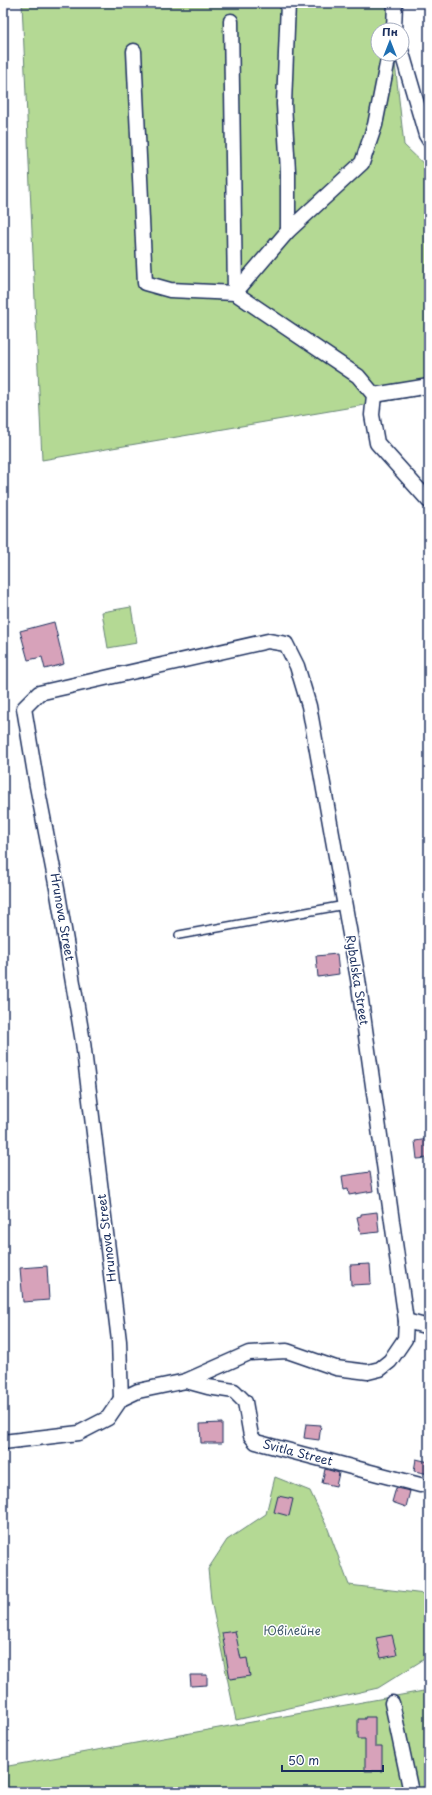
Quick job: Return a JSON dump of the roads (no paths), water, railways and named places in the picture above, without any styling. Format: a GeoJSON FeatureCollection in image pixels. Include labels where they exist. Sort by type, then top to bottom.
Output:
{"type":"FeatureCollection","features":[{"type":"Feature","properties":{"kind":"street"},"geometry":{"type":"LineString","coordinates":[[288,3],[284,104],[288,171],[288,231]]}},
{"type":"Feature","properties":{"kind":"street"},"geometry":{"type":"LineString","coordinates":[[395,3],[395,22]]}},
{"type":"Feature","properties":{"kind":"street"},"geometry":{"type":"LineString","coordinates":[[231,21],[235,293]]}},
{"type":"Feature","properties":{"kind":"street"},"geometry":{"type":"LineString","coordinates":[[134,52],[146,282],[170,290],[235,293],[358,376],[374,395],[372,415],[377,443],[429,501]]}},
{"type":"Feature","properties":{"kind":"street"},"geometry":{"type":"LineString","coordinates":[[235,293],[288,231],[362,163],[375,125],[387,62]]}},
{"type":"Feature","properties":{"kind":"street"},"geometry":{"type":"LineString","coordinates":[[405,62],[429,140]]}},
{"type":"Feature","properties":{"kind":"street"},"geometry":{"type":"LineString","coordinates":[[374,395],[429,386]]}},
{"type":"Feature","properties":{"kind":"street","name":"Hrunova Street"},"geometry":{"type":"LineString","coordinates":[[121,1399],[119,1341],[83,1042],[24,708],[39,694],[268,641],[286,644]]}},
{"type":"Feature","properties":{"kind":"street","name":"Rybalska Street"},"geometry":{"type":"LineString","coordinates":[[186,1381],[249,1353],[288,1351],[336,1368],[368,1372],[380,1369],[390,1361],[405,1339],[406,1321],[377,1105],[345,905],[324,796],[309,706],[297,666],[286,644]]}},
{"type":"Feature","properties":{"kind":"street"},"geometry":{"type":"LineString","coordinates":[[406,1321],[429,1327]]}},
{"type":"Feature","properties":{"kind":"street"},"geometry":{"type":"LineString","coordinates":[[3,1442],[79,1433],[108,1418],[121,1399],[138,1391],[186,1381]]}},
{"type":"Feature","properties":{"kind":"street","name":"Svitla Street"},"geometry":{"type":"LineString","coordinates":[[186,1381],[208,1387],[234,1391],[245,1402],[251,1436],[256,1442],[420,1485]]}},
{"type":"Feature","properties":{"kind":"street"},"geometry":{"type":"LineString","coordinates":[[392,1703],[411,1792]]}},
{"type":"Feature","properties":{"kind":"lane"},"geometry":{"type":"LineString","coordinates":[[179,935],[345,905]]}},
{"type":"Feature","properties":{"kind":"park label","name":"Ювілейне"},"geometry":{"type":"Point","coordinates":[292,1631]}}]}
